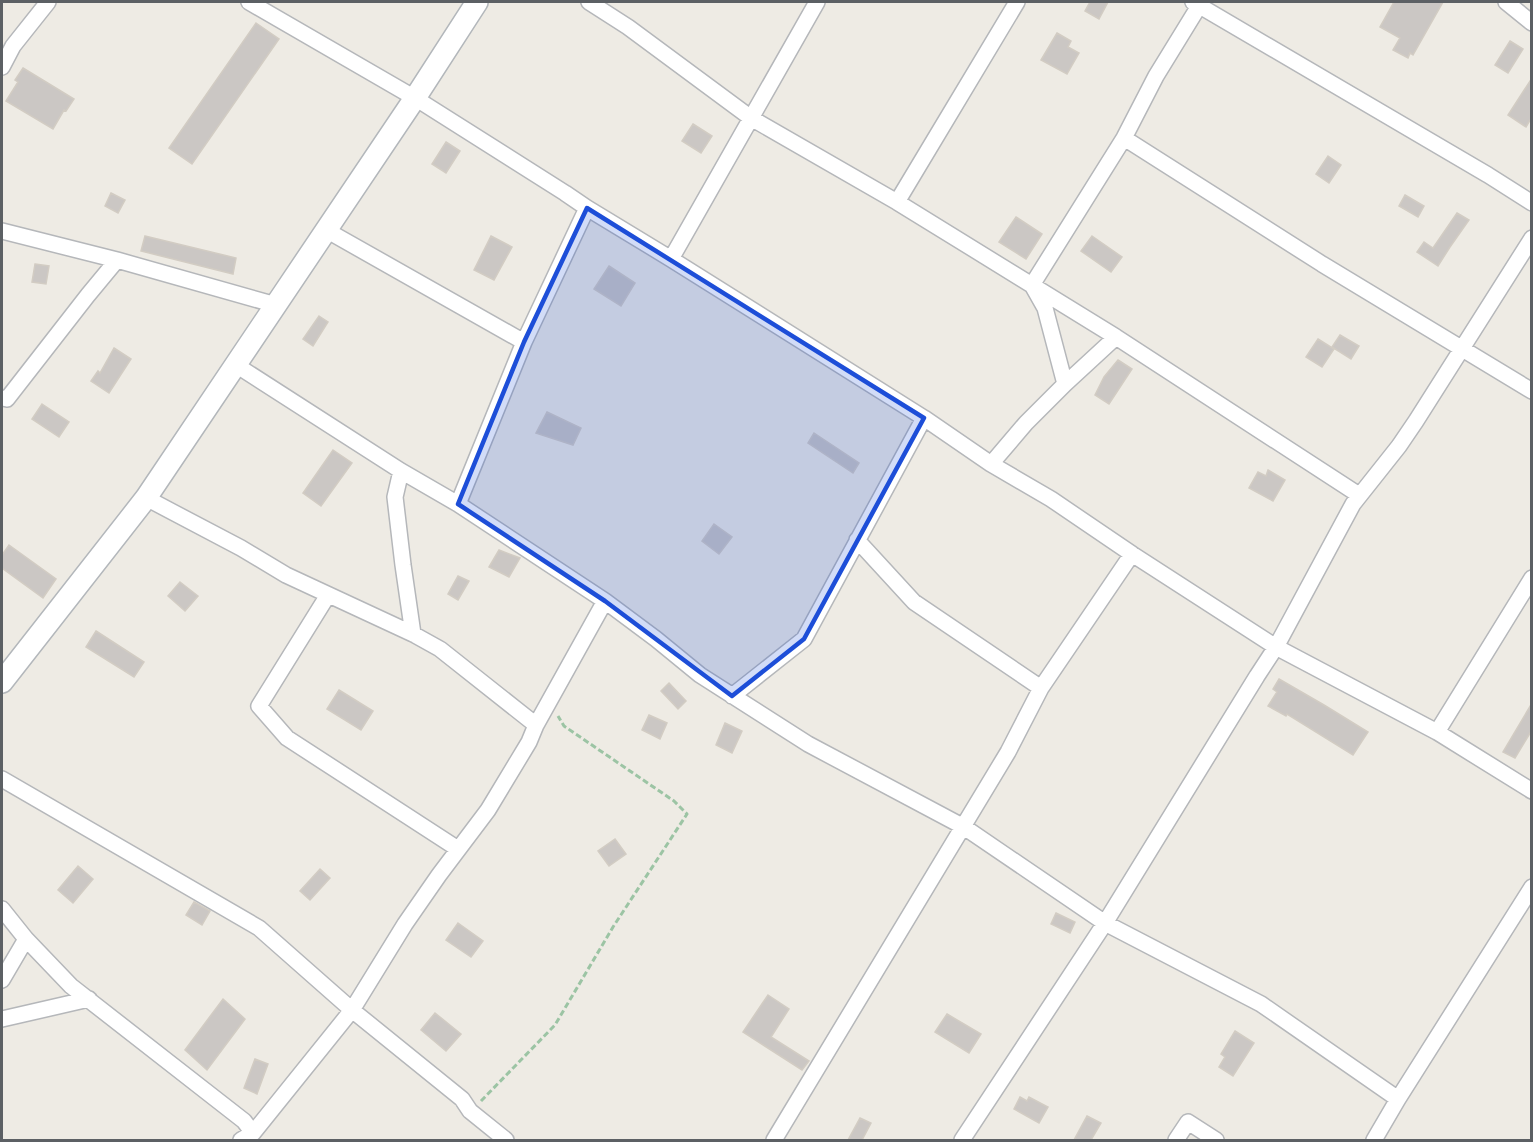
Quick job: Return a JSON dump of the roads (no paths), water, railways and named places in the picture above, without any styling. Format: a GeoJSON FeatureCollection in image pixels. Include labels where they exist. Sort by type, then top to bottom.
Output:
{"type":"FeatureCollection","features":[{"type":"Feature","properties":{"kind":"street"},"geometry":{"type":"LineString","coordinates":[[2,67],[13,46],[48,2]]}},
{"type":"Feature","properties":{"kind":"street"},"geometry":{"type":"LineString","coordinates":[[249,2],[415,98],[565,192],[587,208],[924,418],[991,464],[1052,499],[1276,647],[1437,732],[1532,791]]}},
{"type":"Feature","properties":{"kind":"street"},"geometry":{"type":"LineString","coordinates":[[2,682],[146,498],[477,2]]}},
{"type":"Feature","properties":{"kind":"street"},"geometry":{"type":"LineString","coordinates":[[589,2],[610,7],[628,27],[751,118],[897,202],[1116,337],[1359,495]]}},
{"type":"Feature","properties":{"kind":"street"},"geometry":{"type":"LineString","coordinates":[[671,259],[817,2]]}},
{"type":"Feature","properties":{"kind":"street"},"geometry":{"type":"LineString","coordinates":[[897,202],[1017,2]]}},
{"type":"Feature","properties":{"kind":"street"},"geometry":{"type":"LineString","coordinates":[[1506,2],[1532,23]]}},
{"type":"Feature","properties":{"kind":"street"},"geometry":{"type":"LineString","coordinates":[[1032,285],[1124,138],[1196,4],[1532,203]]}},
{"type":"Feature","properties":{"kind":"street"},"geometry":{"type":"LineString","coordinates":[[1124,138],[1322,264],[1532,392]]}},
{"type":"Feature","properties":{"kind":"street"},"geometry":{"type":"LineString","coordinates":[[458,504],[524,342],[587,208]]}},
{"type":"Feature","properties":{"kind":"street"},"geometry":{"type":"LineString","coordinates":[[2,231],[117,260],[276,305]]}},
{"type":"Feature","properties":{"kind":"street"},"geometry":{"type":"LineString","coordinates":[[326,231],[524,342]]}},
{"type":"Feature","properties":{"kind":"street"},"geometry":{"type":"LineString","coordinates":[[962,1140],[1105,923],[1276,647],[1359,495],[1405,438],[1532,238]]}},
{"type":"Feature","properties":{"kind":"street"},"geometry":{"type":"LineString","coordinates":[[3,401],[117,260]]}},
{"type":"Feature","properties":{"kind":"street"},"geometry":{"type":"LineString","coordinates":[[1032,285],[1045,308],[1065,384]]}},
{"type":"Feature","properties":{"kind":"street"},"geometry":{"type":"LineString","coordinates":[[991,464],[1026,423],[1116,337]]}},
{"type":"Feature","properties":{"kind":"street"},"geometry":{"type":"LineString","coordinates":[[236,365],[401,471],[458,504],[605,601],[700,675],[808,744],[964,827],[1105,923],[1261,1004],[1398,1098]]}},
{"type":"Feature","properties":{"kind":"street"},"geometry":{"type":"LineString","coordinates":[[732,696],[804,639],[924,418]]}},
{"type":"Feature","properties":{"kind":"street"},"geometry":{"type":"LineString","coordinates":[[401,471],[395,497],[413,634]]}},
{"type":"Feature","properties":{"kind":"street"},"geometry":{"type":"LineString","coordinates":[[146,498],[241,548],[286,575],[413,634],[440,649],[536,725]]}},
{"type":"Feature","properties":{"kind":"street"},"geometry":{"type":"LineString","coordinates":[[857,540],[914,602],[1041,688]]}},
{"type":"Feature","properties":{"kind":"street"},"geometry":{"type":"LineString","coordinates":[[774,1140],[964,827],[1008,752],[1041,688],[1132,554]]}},
{"type":"Feature","properties":{"kind":"street"},"geometry":{"type":"LineString","coordinates":[[1437,732],[1532,578]]}},
{"type":"Feature","properties":{"kind":"street"},"geometry":{"type":"LineString","coordinates":[[328,594],[259,706],[287,738],[458,849]]}},
{"type":"Feature","properties":{"kind":"street"},"geometry":{"type":"LineString","coordinates":[[247,1137],[352,1010],[438,875],[488,810],[529,742],[536,725],[605,601]]}},
{"type":"Feature","properties":{"kind":"street"},"geometry":{"type":"LineString","coordinates":[[2,779],[259,928],[352,1010],[462,1099],[470,1111],[506,1140]]}},
{"type":"Feature","properties":{"kind":"street"},"geometry":{"type":"LineString","coordinates":[[1374,1140],[1398,1098],[1532,886]]}},
{"type":"Feature","properties":{"kind":"street"},"geometry":{"type":"LineString","coordinates":[[2,909],[26,939],[71,986],[243,1121],[247,1137]]}},
{"type":"Feature","properties":{"kind":"street"},"geometry":{"type":"LineString","coordinates":[[2,980],[26,939]]}},
{"type":"Feature","properties":{"kind":"street"},"geometry":{"type":"LineString","coordinates":[[2,1019],[89,999]]}},
{"type":"Feature","properties":{"kind":"street"},"geometry":{"type":"LineString","coordinates":[[1176,1140],[1188,1122],[1216,1140]]}}]}
